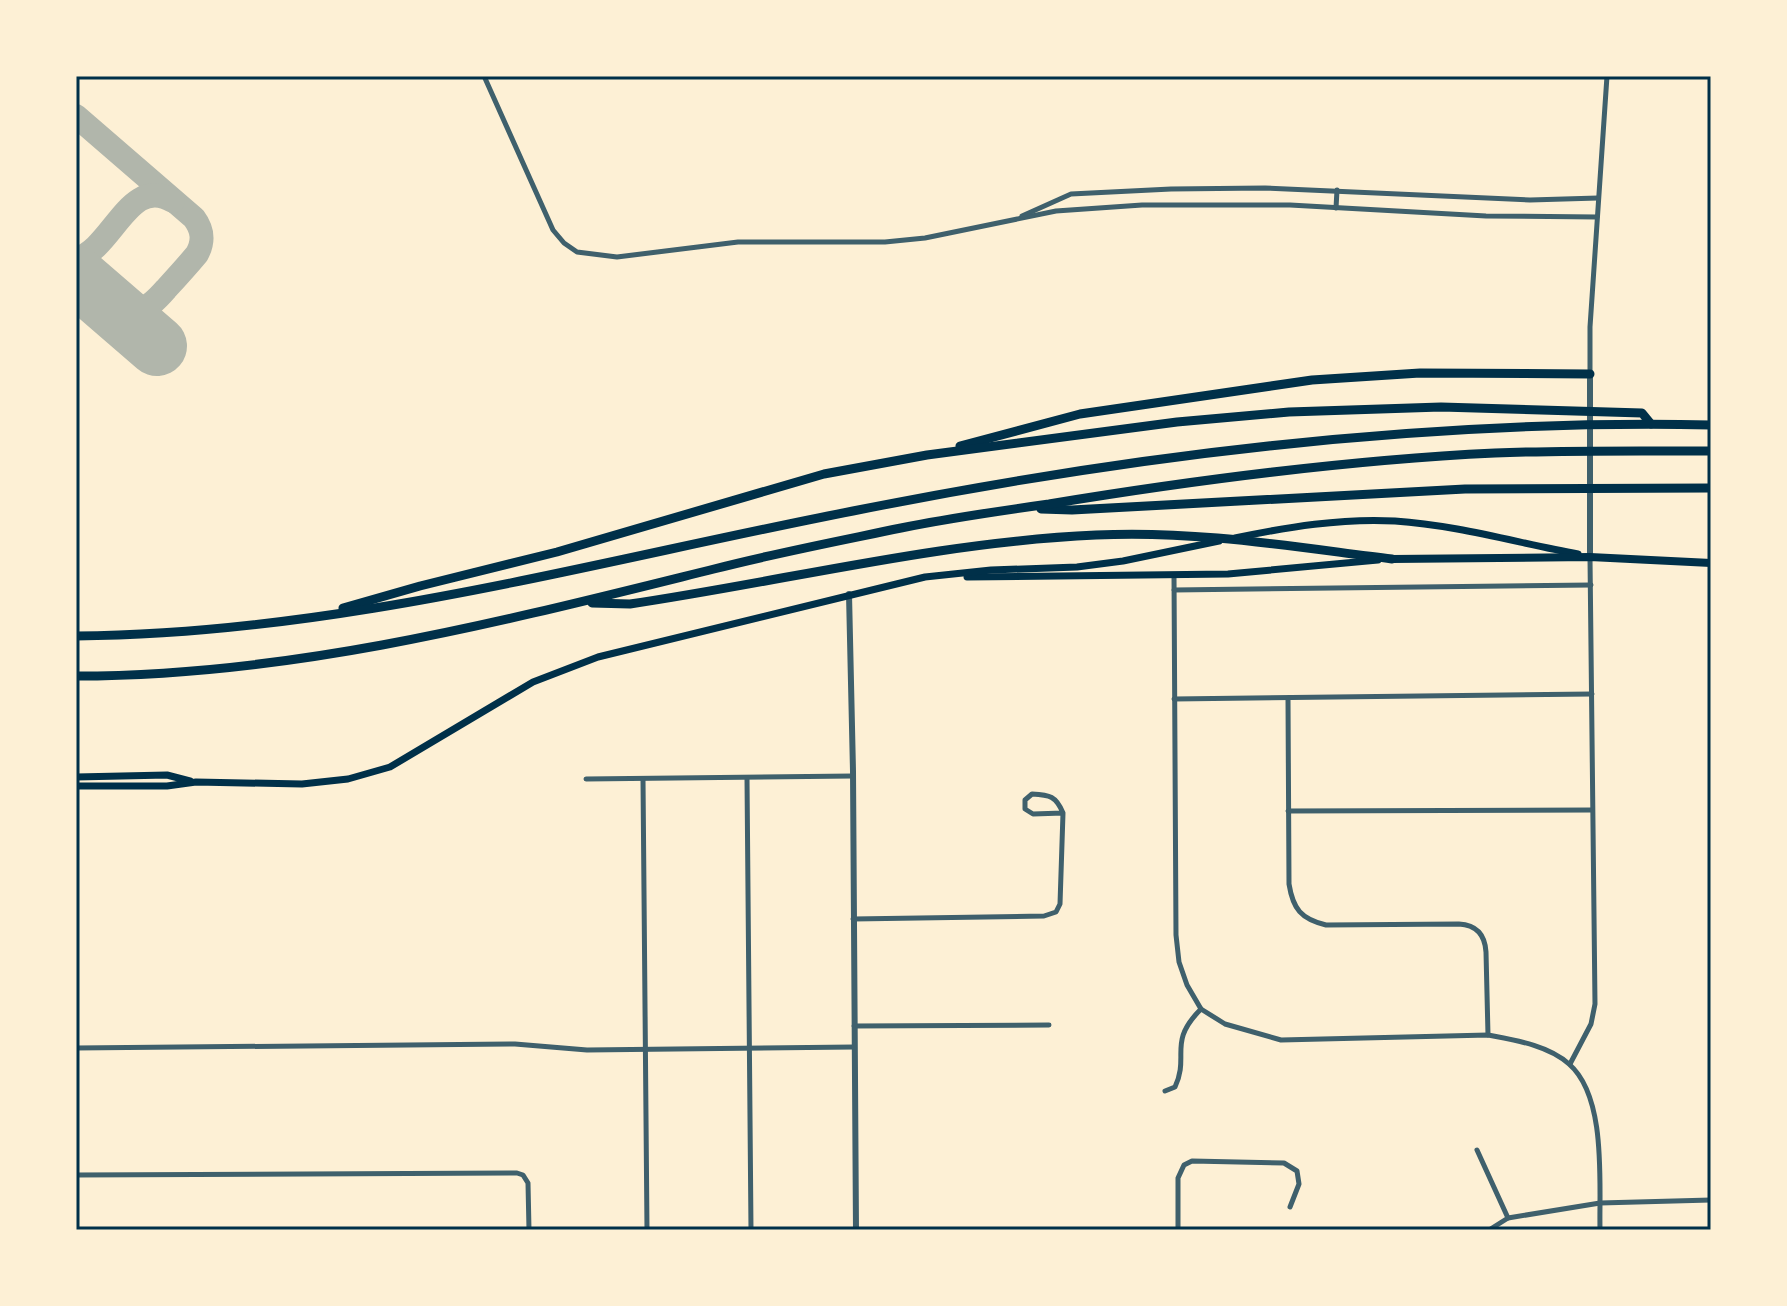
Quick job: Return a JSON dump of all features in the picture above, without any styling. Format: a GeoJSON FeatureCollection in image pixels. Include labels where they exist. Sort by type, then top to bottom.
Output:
{"type":"FeatureCollection","features":[{"type":"Feature","properties":{"kind":"highway"},"geometry":{"type":"LineString","coordinates":[[927,455],[1080,414],[1312,380],[1420,373],[1590,374]]}},
{"type":"Feature","properties":{"kind":"highway"},"geometry":{"type":"LineString","coordinates":[[307,619],[420,586],[557,552],[824,474],[927,455],[1177,422],[1289,412],[1441,407],[1608,411],[1642,413],[1651,424]]}},
{"type":"Feature","properties":{"kind":"highway"},"geometry":{"type":"LineString","coordinates":[[76,636],[196,630],[307,619],[490,587],[865,508],[1153,461],[1439,431],[1711,425]]}},
{"type":"Feature","properties":{"kind":"highway"},"geometry":{"type":"LineString","coordinates":[[76,676],[164,674],[280,663],[428,637],[907,527],[1239,477],[1396,461],[1571,450],[1711,451]]}},
{"type":"Feature","properties":{"kind":"highway"},"geometry":{"type":"LineString","coordinates":[[1018,508],[1072,510],[1465,489],[1711,488]]}},
{"type":"Feature","properties":{"kind":"highway"},"geometry":{"type":"LineString","coordinates":[[581,602],[630,604],[951,549],[1098,535],[1237,539],[1392,559]]}},
{"type":"Feature","properties":{"kind":"main road"},"geometry":{"type":"LineString","coordinates":[[76,786],[167,786],[196,782],[302,784],[348,779],[390,767],[533,682],[598,657],[925,577],[991,570],[1077,567],[1276,529],[1340,521],[1395,521],[1439,527],[1590,557]]}},
{"type":"Feature","properties":{"kind":"main road"},"geometry":{"type":"LineString","coordinates":[[925,577],[1228,574],[1392,559],[1590,557],[1711,563]]}},
{"type":"Feature","properties":{"kind":"main road"},"geometry":{"type":"LineString","coordinates":[[76,777],[167,775],[196,782]]}},
{"type":"Feature","properties":{"kind":"street"},"geometry":{"type":"LineString","coordinates":[[484,76],[553,230],[577,252],[617,257],[738,242],[885,242],[925,238],[1069,209],[1142,205],[1260,204],[1486,216],[1597,217]]}},
{"type":"Feature","properties":{"kind":"street"},"geometry":{"type":"LineString","coordinates":[[1570,1064],[1591,1024],[1595,1004],[1590,374],[1607,76]]}},
{"type":"Feature","properties":{"kind":"street"},"geometry":{"type":"LineString","coordinates":[[1014,220],[1071,194],[1142,190],[1265,188],[1453,198],[1598,198]]}},
{"type":"Feature","properties":{"kind":"street"},"geometry":{"type":"LineString","coordinates":[[1142,190],[1142,205]]}},
{"type":"Feature","properties":{"kind":"street"},"geometry":{"type":"LineString","coordinates":[[1336,208],[1337,190]]}},
{"type":"Feature","properties":{"kind":"street"},"geometry":{"type":"LineString","coordinates":[[1711,563],[1711,697]]}},
{"type":"Feature","properties":{"kind":"street"},"geometry":{"type":"LineString","coordinates":[[1174,576],[1176,935],[1179,962],[1187,985],[1201,1009],[1225,1024],[1281,1040],[1488,1035],[1537,1048],[1570,1064],[1588,1096],[1596,1121],[1600,1230]]}},
{"type":"Feature","properties":{"kind":"street"},"geometry":{"type":"LineString","coordinates":[[1174,590],[1591,585]]}},
{"type":"Feature","properties":{"kind":"street"},"geometry":{"type":"LineString","coordinates":[[849,594],[856,1230]]}},
{"type":"Feature","properties":{"kind":"street"},"geometry":{"type":"LineString","coordinates":[[1174,699],[1592,694]]}},
{"type":"Feature","properties":{"kind":"street"},"geometry":{"type":"LineString","coordinates":[[1288,698],[1289,884],[1292,901],[1300,914],[1326,925],[1470,924],[1480,931],[1485,941],[1488,1035]]}},
{"type":"Feature","properties":{"kind":"street"},"geometry":{"type":"LineString","coordinates":[[586,779],[853,776]]}},
{"type":"Feature","properties":{"kind":"street"},"geometry":{"type":"LineString","coordinates":[[747,778],[751,1230]]}},
{"type":"Feature","properties":{"kind":"street"},"geometry":{"type":"LineString","coordinates":[[643,779],[647,1230]]}},
{"type":"Feature","properties":{"kind":"street"},"geometry":{"type":"LineString","coordinates":[[853,919],[1044,916],[1056,912],[1060,904],[1063,813],[1058,801],[1051,795],[1032,794],[1025,800],[1025,809],[1033,814],[1063,813]]}},
{"type":"Feature","properties":{"kind":"street"},"geometry":{"type":"LineString","coordinates":[[1288,811],[1592,810]]}},
{"type":"Feature","properties":{"kind":"street"},"geometry":{"type":"LineString","coordinates":[[1165,1091],[1175,1087],[1179,1078],[1179,1045],[1185,1029],[1201,1009]]}},
{"type":"Feature","properties":{"kind":"street"},"geometry":{"type":"LineString","coordinates":[[854,1026],[1049,1025]]}},
{"type":"Feature","properties":{"kind":"street"},"geometry":{"type":"LineString","coordinates":[[76,1048],[515,1044],[587,1050],[854,1047]]}},
{"type":"Feature","properties":{"kind":"street"},"geometry":{"type":"LineString","coordinates":[[1477,1150],[1508,1218]]}},
{"type":"Feature","properties":{"kind":"street"},"geometry":{"type":"LineString","coordinates":[[1178,1230],[1178,1178],[1184,1165],[1192,1161],[1284,1163],[1297,1171],[1299,1184],[1290,1207]]}},
{"type":"Feature","properties":{"kind":"street"},"geometry":{"type":"LineString","coordinates":[[76,1175],[517,1173],[523,1175],[528,1183],[529,1230]]}},
{"type":"Feature","properties":{"kind":"street"},"geometry":{"type":"LineString","coordinates":[[1489,1230],[1508,1218],[1600,1203],[1711,1200]]}},
{"type":"Feature","properties":{"kind":"taxiway"},"geometry":{"type":"LineString","coordinates":[[76,116],[194,218],[202,236],[197,254],[145,308],[124,310],[105,301]]}},
{"type":"Feature","properties":{"kind":"taxiway"},"geometry":{"type":"LineString","coordinates":[[76,259],[89,253],[144,197],[158,195],[173,201]]}},
{"type":"Feature","properties":{"kind":"runway"},"geometry":{"type":"LineString","coordinates":[[76,276],[157,346]]}}]}
